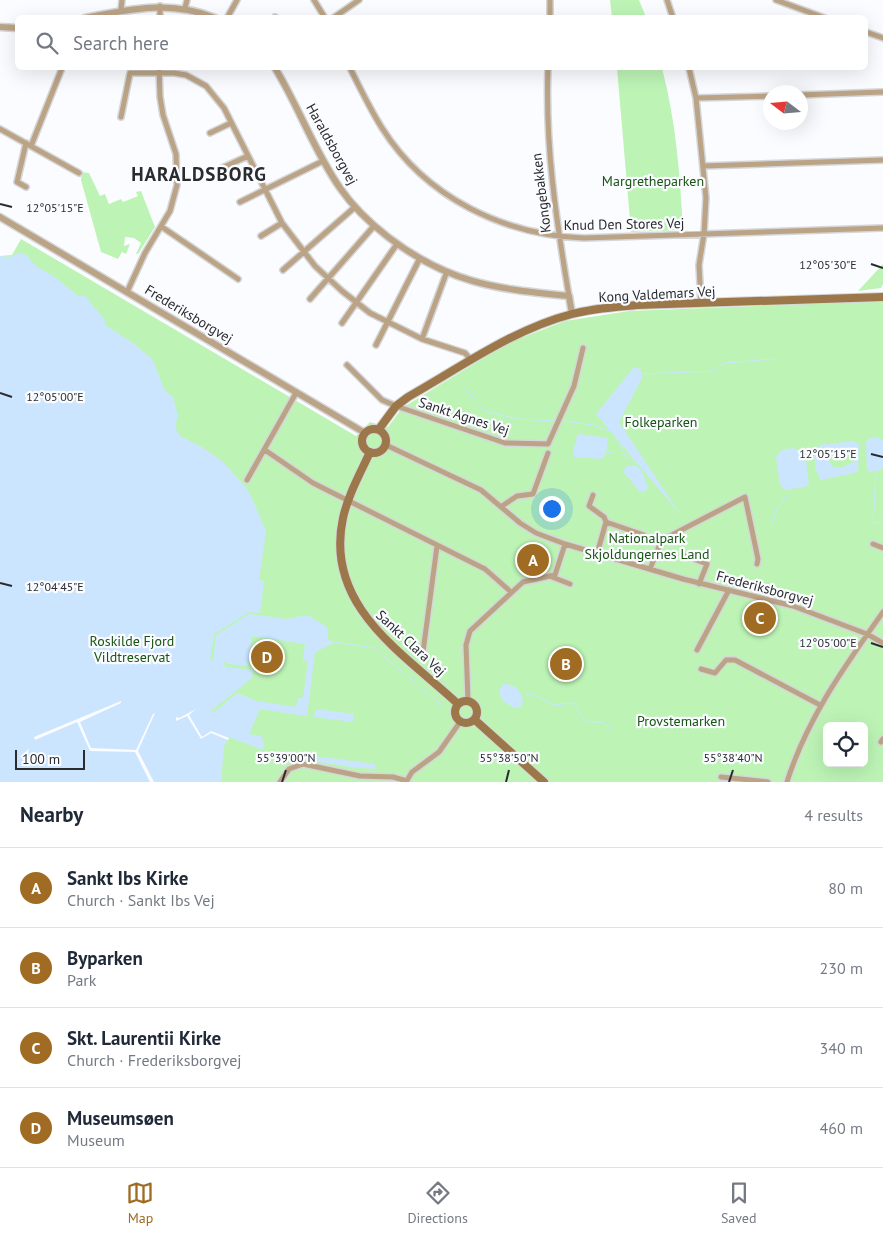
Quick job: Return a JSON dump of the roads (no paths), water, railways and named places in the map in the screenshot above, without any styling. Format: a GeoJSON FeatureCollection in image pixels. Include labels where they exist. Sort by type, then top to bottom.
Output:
{"type":"FeatureCollection","features":[{"type":"Feature","properties":{"kind":"main road","name":"Kong Valdemars Vej"},"geometry":{"type":"LineString","coordinates":[[378,429],[396,406],[471,360],[523,332],[572,314],[602,308],[883,297]]}},
{"type":"Feature","properties":{"kind":"main road"},"geometry":{"type":"LineString","coordinates":[[371,429],[378,429],[386,438],[386,445],[377,452],[370,452],[363,444],[365,434],[371,429]]}},
{"type":"Feature","properties":{"kind":"main road","name":"Sankt Clara Vej"},"geometry":{"type":"LineString","coordinates":[[370,452],[348,500],[342,519],[341,555],[349,589],[357,605],[380,634],[458,704]]}},
{"type":"Feature","properties":{"kind":"main road"},"geometry":{"type":"LineString","coordinates":[[468,701],[474,703],[477,708],[475,720],[468,724],[460,722],[455,714],[458,704],[468,701]]}},
{"type":"Feature","properties":{"kind":"main road"},"geometry":{"type":"LineString","coordinates":[[475,720],[544,782]]}},
{"type":"Feature","properties":{"kind":"street"},"geometry":{"type":"LineString","coordinates":[[121,10],[122,0]]}},
{"type":"Feature","properties":{"kind":"street"},"geometry":{"type":"LineString","coordinates":[[185,8],[187,0]]}},
{"type":"Feature","properties":{"kind":"street"},"geometry":{"type":"LineString","coordinates":[[229,15],[237,0]]}},
{"type":"Feature","properties":{"kind":"street"},"geometry":{"type":"LineString","coordinates":[[314,0],[323,15]]}},
{"type":"Feature","properties":{"kind":"street"},"geometry":{"type":"LineString","coordinates":[[337,15],[359,0]]}},
{"type":"Feature","properties":{"kind":"street"},"geometry":{"type":"LineString","coordinates":[[550,0],[550,15]]}},
{"type":"Feature","properties":{"kind":"street"},"geometry":{"type":"LineString","coordinates":[[667,0],[672,15]]}},
{"type":"Feature","properties":{"kind":"street"},"geometry":{"type":"LineString","coordinates":[[776,0],[812,15]]}},
{"type":"Feature","properties":{"kind":"street"},"geometry":{"type":"LineString","coordinates":[[160,6],[160,15]]}},
{"type":"Feature","properties":{"kind":"street"},"geometry":{"type":"LineString","coordinates":[[98,15],[121,10],[160,6],[185,8],[206,15]]}},
{"type":"Feature","properties":{"kind":"street"},"geometry":{"type":"LineString","coordinates":[[0,27],[15,28]]}},
{"type":"Feature","properties":{"kind":"street"},"geometry":{"type":"LineString","coordinates":[[868,33],[883,38]]}},
{"type":"Feature","properties":{"kind":"street"},"geometry":{"type":"LineString","coordinates":[[26,187],[17,182],[29,144],[61,70]]}},
{"type":"Feature","properties":{"kind":"street"},"geometry":{"type":"LineString","coordinates":[[127,292],[145,253],[162,227],[174,199],[178,171],[176,154],[163,115],[159,70]]}},
{"type":"Feature","properties":{"kind":"street"},"geometry":{"type":"LineString","coordinates":[[121,117],[129,74],[159,70],[186,75],[206,86],[223,107],[282,223],[303,253],[328,279],[356,303],[388,323],[422,339],[465,352],[471,360]]}},
{"type":"Feature","properties":{"kind":"street","name":"Haraldsborgvej"},"geometry":{"type":"LineString","coordinates":[[276,70],[324,161],[355,207],[396,244],[419,260],[446,274],[488,285],[568,296]]}},
{"type":"Feature","properties":{"kind":"street","name":"Knud Den Stores Vej"},"geometry":{"type":"LineString","coordinates":[[351,70],[374,116],[404,157],[442,191],[498,222],[559,237],[883,228]]}},
{"type":"Feature","properties":{"kind":"street","name":"Kongebakken"},"geometry":{"type":"LineString","coordinates":[[548,70],[548,141],[559,237],[572,314]]}},
{"type":"Feature","properties":{"kind":"street"},"geometry":{"type":"LineString","coordinates":[[689,70],[696,98],[706,198],[700,265],[700,304]]}},
{"type":"Feature","properties":{"kind":"street"},"geometry":{"type":"LineString","coordinates":[[808,95],[883,92]]}},
{"type":"Feature","properties":{"kind":"street"},"geometry":{"type":"LineString","coordinates":[[696,98],[763,96]]}},
{"type":"Feature","properties":{"kind":"street"},"geometry":{"type":"LineString","coordinates":[[210,134],[231,123]]}},
{"type":"Feature","properties":{"kind":"street"},"geometry":{"type":"LineString","coordinates":[[0,129],[79,173]]}},
{"type":"Feature","properties":{"kind":"street"},"geometry":{"type":"LineString","coordinates":[[222,168],[248,156]]}},
{"type":"Feature","properties":{"kind":"street"},"geometry":{"type":"LineString","coordinates":[[703,166],[883,160]]}},
{"type":"Feature","properties":{"kind":"street"},"geometry":{"type":"LineString","coordinates":[[240,202],[324,161]]}},
{"type":"Feature","properties":{"kind":"street"},"geometry":{"type":"LineString","coordinates":[[283,270],[355,207]]}},
{"type":"Feature","properties":{"kind":"street","name":"Frederiksborgvej"},"geometry":{"type":"LineString","coordinates":[[0,217],[365,434]]}},
{"type":"Feature","properties":{"kind":"street"},"geometry":{"type":"LineString","coordinates":[[261,236],[282,223]]}},
{"type":"Feature","properties":{"kind":"street"},"geometry":{"type":"LineString","coordinates":[[310,299],[374,226]]}},
{"type":"Feature","properties":{"kind":"street"},"geometry":{"type":"LineString","coordinates":[[162,227],[238,279]]}},
{"type":"Feature","properties":{"kind":"street"},"geometry":{"type":"LineString","coordinates":[[342,324],[396,244]]}},
{"type":"Feature","properties":{"kind":"street"},"geometry":{"type":"LineString","coordinates":[[376,345],[419,260]]}},
{"type":"Feature","properties":{"kind":"street"},"geometry":{"type":"LineString","coordinates":[[422,339],[446,274]]}},
{"type":"Feature","properties":{"kind":"street","name":"Sankt Agnes Vej"},"geometry":{"type":"LineString","coordinates":[[347,365],[380,398],[396,406],[505,443],[548,444],[574,386],[583,348]]}},
{"type":"Feature","properties":{"kind":"street"},"geometry":{"type":"LineString","coordinates":[[247,480],[296,393]]}},
{"type":"Feature","properties":{"kind":"street","name":"Frederiksborgvej"},"geometry":{"type":"LineString","coordinates":[[386,445],[472,485],[502,506],[523,525],[565,544],[699,584],[793,606],[867,634],[883,643]]}},
{"type":"Feature","properties":{"kind":"street"},"geometry":{"type":"LineString","coordinates":[[265,450],[313,483],[485,569],[511,592]]}},
{"type":"Feature","properties":{"kind":"street"},"geometry":{"type":"LineString","coordinates":[[502,506],[517,496],[533,494],[548,453]]}},
{"type":"Feature","properties":{"kind":"street"},"geometry":{"type":"LineString","coordinates":[[593,495],[589,506],[604,517],[606,522],[597,554]]}},
{"type":"Feature","properties":{"kind":"street"},"geometry":{"type":"LineString","coordinates":[[650,569],[660,544],[666,538],[745,497],[758,559],[757,564]]}},
{"type":"Feature","properties":{"kind":"street"},"geometry":{"type":"LineString","coordinates":[[606,522],[644,535]]}},
{"type":"Feature","properties":{"kind":"street"},"geometry":{"type":"LineString","coordinates":[[552,577],[560,566],[565,544]]}},
{"type":"Feature","properties":{"kind":"street"},"geometry":{"type":"LineString","coordinates":[[873,544],[883,548]]}},
{"type":"Feature","properties":{"kind":"street"},"geometry":{"type":"LineString","coordinates":[[423,652],[437,546]]}},
{"type":"Feature","properties":{"kind":"street"},"geometry":{"type":"LineString","coordinates":[[683,555],[707,564],[699,584]]}},
{"type":"Feature","properties":{"kind":"street"},"geometry":{"type":"LineString","coordinates":[[468,701],[466,645],[468,636],[475,624],[511,592],[530,579],[552,577],[570,584]]}},
{"type":"Feature","properties":{"kind":"street"},"geometry":{"type":"LineString","coordinates":[[697,650],[729,590]]}},
{"type":"Feature","properties":{"kind":"street"},"geometry":{"type":"LineString","coordinates":[[787,782],[800,746],[820,705],[883,612]]}},
{"type":"Feature","properties":{"kind":"street"},"geometry":{"type":"LineString","coordinates":[[701,669],[715,673],[726,660],[734,660],[820,705]]}},
{"type":"Feature","properties":{"kind":"street"},"geometry":{"type":"LineString","coordinates":[[280,782],[289,769],[303,764],[360,779],[393,778],[407,782],[412,772],[446,744],[460,722]]}},
{"type":"Feature","properties":{"kind":"street"},"geometry":{"type":"LineString","coordinates":[[721,777],[768,782]]}},
{"type":"Feature","properties":{"kind":"water","name":"Roskilde Fjord Vildtreservat"},"geometry":{"type":"Polygon","coordinates":[[[17,253],[25,254],[37,267],[55,277],[78,296],[85,296],[105,320],[104,324],[133,343],[153,360],[165,391],[173,397],[178,416],[175,427],[180,436],[202,447],[223,462],[244,485],[251,496],[266,531],[259,580],[264,581],[260,613],[249,612],[214,634],[210,660],[213,660],[216,635],[249,614],[287,619],[307,615],[327,627],[328,640],[335,642],[315,652],[307,716],[260,709],[249,734],[261,736],[261,740],[264,740],[263,750],[229,737],[224,747],[221,780],[218,782],[0,782],[0,256],[11,257],[17,253]],[[252,636],[248,666],[223,662],[226,667],[253,670],[252,678],[212,710],[213,713],[237,693],[257,701],[296,707],[298,698],[303,698],[308,661],[303,660],[305,644],[252,636]]]}},
{"type":"Feature","properties":{"kind":"water"},"geometry":{"type":"Polygon","coordinates":[[[634,367],[640,369],[642,373],[641,380],[619,422],[680,514],[596,414],[634,367]]]}},
{"type":"Feature","properties":{"kind":"water"},"geometry":{"type":"Polygon","coordinates":[[[578,434],[608,438],[606,452],[602,459],[574,457],[573,451],[578,434]]]}},
{"type":"Feature","properties":{"kind":"water"},"geometry":{"type":"Polygon","coordinates":[[[876,437],[883,440],[883,467],[880,470],[870,472],[867,469],[866,442],[868,439],[876,437]]]}},
{"type":"Feature","properties":{"kind":"water"},"geometry":{"type":"Polygon","coordinates":[[[853,441],[859,444],[858,472],[821,480],[817,473],[815,460],[816,448],[820,445],[853,441]],[[840,451],[830,455],[830,463],[833,467],[842,468],[855,461],[854,454],[840,451]]]}},
{"type":"Feature","properties":{"kind":"water"},"geometry":{"type":"Polygon","coordinates":[[[793,448],[805,454],[809,484],[804,487],[785,490],[780,484],[776,457],[782,450],[793,448]]]}},
{"type":"Feature","properties":{"kind":"water"},"geometry":{"type":"Polygon","coordinates":[[[636,465],[642,471],[648,488],[645,492],[639,491],[623,471],[627,466],[636,465]]]}},
{"type":"Feature","properties":{"kind":"water"},"geometry":{"type":"Polygon","coordinates":[[[503,684],[516,688],[521,693],[522,706],[514,708],[502,700],[499,691],[503,684]]]}},
{"type":"Feature","properties":{"kind":"water"},"geometry":{"type":"Polygon","coordinates":[[[317,709],[354,714],[353,722],[313,717],[317,709]]]}},
{"type":"Feature","properties":{"kind":"water"},"geometry":{"type":"Polygon","coordinates":[[[275,751],[375,764],[375,769],[274,755],[275,751]]]}},
{"type":"Feature","properties":{"kind":"waterway"},"geometry":{"type":"LineString","coordinates":[[642,374],[714,371],[724,363],[774,359]]}},
{"type":"Feature","properties":{"kind":"waterway"},"geometry":{"type":"LineString","coordinates":[[463,386],[485,411],[517,419],[555,421]]}},
{"type":"Feature","properties":{"kind":"waterway"},"geometry":{"type":"LineString","coordinates":[[563,421],[593,425],[610,431]]}},
{"type":"Feature","properties":{"kind":"waterway"},"geometry":{"type":"LineString","coordinates":[[619,442],[625,456],[636,462]]}},
{"type":"Feature","properties":{"kind":"waterway"},"geometry":{"type":"LineString","coordinates":[[606,452],[613,453]]}},
{"type":"Feature","properties":{"kind":"waterway"},"geometry":{"type":"LineString","coordinates":[[876,475],[873,524],[883,523]]}},
{"type":"Feature","properties":{"kind":"waterway"},"geometry":{"type":"LineString","coordinates":[[772,524],[778,506],[787,496]]}},
{"type":"Feature","properties":{"kind":"waterway"},"geometry":{"type":"LineString","coordinates":[[335,642],[374,648],[445,708]]}},
{"type":"Feature","properties":{"kind":"waterway"},"geometry":{"type":"LineString","coordinates":[[525,695],[531,694],[554,705],[573,703],[584,719],[589,722],[602,722],[614,731]]}},
{"type":"Feature","properties":{"kind":"place","name":"Sankt Ibs Kirke"},"geometry":{"type":"Point","coordinates":[533,560]}},
{"type":"Feature","properties":{"kind":"place","name":"Skt. Laurentii Kirke"},"geometry":{"type":"Point","coordinates":[760,618]}},
{"type":"Feature","properties":{"kind":"place","name":"Museumsøen"},"geometry":{"type":"Point","coordinates":[267,657]}},
{"type":"Feature","properties":{"kind":"place","name":"Byparken"},"geometry":{"type":"Point","coordinates":[566,664]}},
{"type":"Feature","properties":{"kind":"district","name":"HARALDSBORG"},"geometry":{"type":"Point","coordinates":[199,174]}},
{"type":"Feature","properties":{"kind":"park label","name":"Margretheparken"},"geometry":{"type":"Point","coordinates":[653,181]}},
{"type":"Feature","properties":{"kind":"park label","name":"Folkeparken"},"geometry":{"type":"Point","coordinates":[661,422]}},
{"type":"Feature","properties":{"kind":"park label","name":"Nationalpark Skjoldungernes Land"},"geometry":{"type":"Point","coordinates":[647,546]}},
{"type":"Feature","properties":{"kind":"park label","name":"Provstemarken"},"geometry":{"type":"Point","coordinates":[681,721]}}]}
